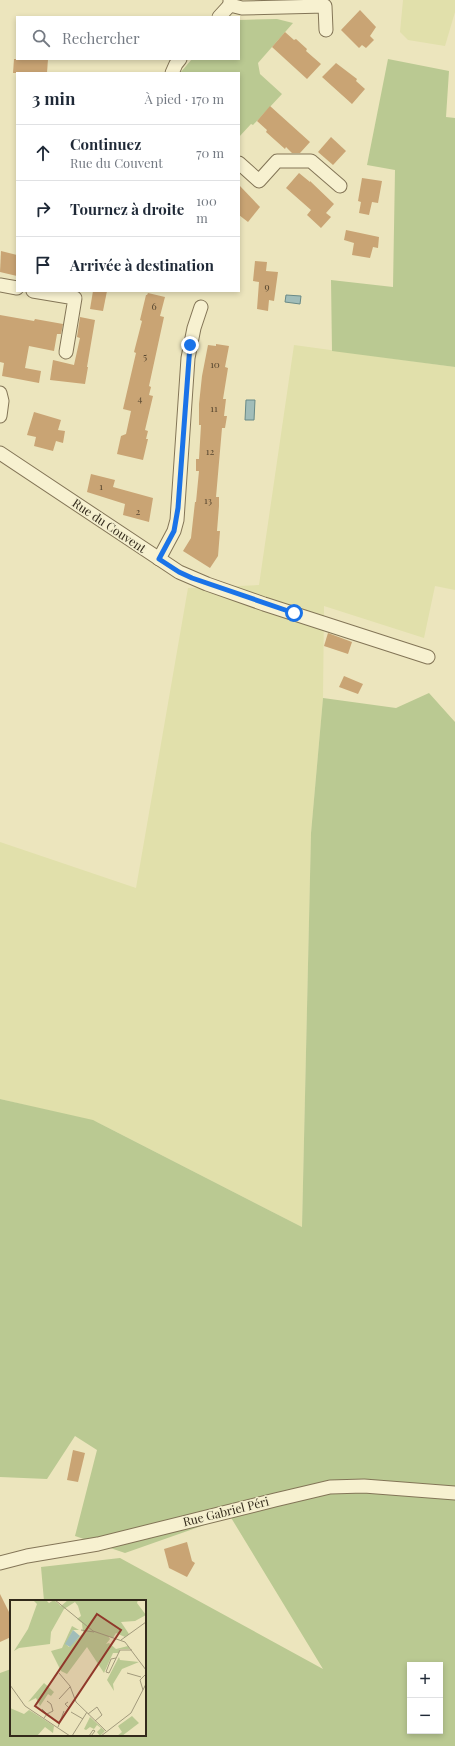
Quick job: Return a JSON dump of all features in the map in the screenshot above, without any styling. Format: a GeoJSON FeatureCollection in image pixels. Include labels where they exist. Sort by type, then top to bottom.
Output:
{"type":"FeatureCollection","features":[{"type":"Feature","properties":{"kind":"street"},"geometry":{"type":"LineString","coordinates":[[220,16],[230,2],[242,8],[326,6],[326,30]]}},
{"type":"Feature","properties":{"kind":"street"},"geometry":{"type":"LineString","coordinates":[[173,72],[179,60]]}},
{"type":"Feature","properties":{"kind":"street"},"geometry":{"type":"LineString","coordinates":[[240,163],[259,181],[277,161],[311,161],[340,186]]}},
{"type":"Feature","properties":{"kind":"street"},"geometry":{"type":"LineString","coordinates":[[0,285],[16,288]]}},
{"type":"Feature","properties":{"kind":"street"},"geometry":{"type":"LineString","coordinates":[[39,292],[75,298],[66,352]]}},
{"type":"Feature","properties":{"kind":"street"},"geometry":{"type":"LineString","coordinates":[[159,559],[174,531],[176,520],[189,352],[194,328],[201,307]]}},
{"type":"Feature","properties":{"kind":"street"},"geometry":{"type":"LineString","coordinates":[[0,393],[2,407],[0,416]]}},
{"type":"Feature","properties":{"kind":"street","name":"Rue du Couvent"},"geometry":{"type":"LineString","coordinates":[[0,453],[179,572],[214,586],[428,657]]}},
{"type":"Feature","properties":{"kind":"street","name":"Rue Gabriel Péri"},"geometry":{"type":"LineString","coordinates":[[0,1563],[27,1556],[98,1544],[275,1500],[330,1488],[364,1486],[455,1493]]}},
{"type":"Feature","properties":{"kind":"green space"},"geometry":{"type":"Polygon","coordinates":[[[403,0],[455,0],[455,12],[445,46],[408,40],[400,32],[403,0]]]}},
{"type":"Feature","properties":{"kind":"green space"},"geometry":{"type":"Polygon","coordinates":[[[277,19],[293,23],[258,63],[260,74],[282,94],[253,125],[251,124],[240,136],[240,72],[181,72],[191,60],[240,60],[240,20],[277,19]]]}},
{"type":"Feature","properties":{"kind":"green space"},"geometry":{"type":"Polygon","coordinates":[[[388,59],[449,71],[446,117],[455,118],[455,367],[332,351],[331,280],[393,287],[395,170],[367,165],[388,59]]]}},
{"type":"Feature","properties":{"kind":"green space"},"geometry":{"type":"Polygon","coordinates":[[[294,345],[455,367],[455,590],[435,586],[424,638],[324,606],[323,698],[311,833],[302,1227],[97,1122],[0,1099],[0,842],[136,888],[188,588],[259,585],[294,345]]]}},
{"type":"Feature","properties":{"kind":"green space"},"geometry":{"type":"Polygon","coordinates":[[[429,693],[455,722],[455,1746],[0,1746],[0,1673],[10,1669],[10,1736],[146,1736],[146,1600],[44,1600],[41,1567],[120,1558],[323,1669],[230,1516],[125,1553],[75,1536],[97,1450],[75,1436],[47,1479],[0,1477],[0,1099],[93,1120],[302,1227],[311,833],[323,698],[396,708],[429,693]]]}},
{"type":"Feature","properties":{"kind":"water"},"geometry":{"type":"Polygon","coordinates":[[[286,295],[301,296],[300,304],[285,302],[286,295]]]}},
{"type":"Feature","properties":{"kind":"water"},"geometry":{"type":"Polygon","coordinates":[[[246,400],[255,400],[254,420],[245,420],[246,400]]]}},
{"type":"Feature","properties":{"kind":"building"},"geometry":{"type":"Polygon","coordinates":[[[360,10],[376,27],[370,36],[374,40],[366,48],[362,45],[359,48],[341,30],[360,10]]]}},
{"type":"Feature","properties":{"kind":"building"},"geometry":{"type":"Polygon","coordinates":[[[285,32],[294,40],[296,39],[307,49],[306,51],[321,64],[307,79],[272,47],[285,32]]]}},
{"type":"Feature","properties":{"kind":"building"},"geometry":{"type":"Polygon","coordinates":[[[14,59],[48,60],[47,72],[13,73],[14,59]]]}},
{"type":"Feature","properties":{"kind":"building"},"geometry":{"type":"Polygon","coordinates":[[[336,63],[357,79],[356,81],[365,89],[352,104],[322,77],[336,63]]]}},
{"type":"Feature","properties":{"kind":"building"},"geometry":{"type":"Polygon","coordinates":[[[270,106],[310,142],[300,153],[292,153],[286,147],[285,149],[266,132],[267,130],[257,121],[270,106]]]}},
{"type":"Feature","properties":{"kind":"building"},"geometry":{"type":"Polygon","coordinates":[[[331,137],[346,151],[333,165],[318,152],[331,137]]]}},
{"type":"Feature","properties":{"kind":"building"},"geometry":{"type":"Polygon","coordinates":[[[299,173],[310,181],[334,204],[326,213],[331,217],[321,228],[307,215],[311,210],[286,188],[299,173]]]}},
{"type":"Feature","properties":{"kind":"building"},"geometry":{"type":"Polygon","coordinates":[[[362,178],[382,181],[378,203],[372,202],[369,215],[359,213],[361,202],[358,201],[362,178]]]}},
{"type":"Feature","properties":{"kind":"building"},"geometry":{"type":"Polygon","coordinates":[[[240,186],[260,207],[248,222],[240,216],[240,186]]]}},
{"type":"Feature","properties":{"kind":"building"},"geometry":{"type":"Polygon","coordinates":[[[346,230],[379,237],[378,248],[373,247],[370,258],[352,255],[354,243],[344,240],[346,230]]]}},
{"type":"Feature","properties":{"kind":"building"},"geometry":{"type":"Polygon","coordinates":[[[1,251],[16,255],[16,276],[0,272],[1,251]]]}},
{"type":"Feature","properties":{"kind":"building"},"geometry":{"type":"Polygon","coordinates":[[[255,261],[267,262],[266,271],[278,272],[274,301],[269,300],[268,311],[257,309],[259,282],[253,281],[255,261]]]}},
{"type":"Feature","properties":{"kind":"building"},"geometry":{"type":"Polygon","coordinates":[[[93,292],[107,292],[103,311],[90,309],[93,292]]]}},
{"type":"Feature","properties":{"kind":"building"},"geometry":{"type":"Polygon","coordinates":[[[148,293],[165,297],[160,316],[164,317],[149,386],[151,387],[149,395],[153,396],[145,430],[148,431],[146,439],[148,439],[143,460],[117,454],[121,436],[126,434],[131,411],[123,409],[136,353],[134,352],[142,321],[140,320],[146,295],[148,293]]]}},
{"type":"Feature","properties":{"kind":"building"},"geometry":{"type":"Polygon","coordinates":[[[0,315],[63,324],[61,334],[57,334],[54,351],[29,346],[25,368],[41,371],[39,383],[2,376],[4,363],[0,362],[0,315]]]}},
{"type":"Feature","properties":{"kind":"building"},"geometry":{"type":"Polygon","coordinates":[[[80,317],[95,320],[85,384],[50,380],[53,360],[74,365],[80,338],[77,337],[80,317]]]}},
{"type":"Feature","properties":{"kind":"building"},"geometry":{"type":"Polygon","coordinates":[[[216,344],[229,346],[225,367],[228,368],[223,399],[226,399],[224,416],[227,416],[225,428],[222,428],[216,497],[219,497],[217,531],[220,531],[218,556],[210,568],[183,551],[191,538],[196,502],[199,471],[196,471],[196,459],[199,459],[201,425],[199,425],[199,404],[202,376],[208,345],[216,346],[216,344]]]}},
{"type":"Feature","properties":{"kind":"building"},"geometry":{"type":"Polygon","coordinates":[[[34,412],[61,420],[58,430],[65,431],[63,443],[56,441],[53,451],[34,446],[36,437],[27,435],[34,412]]]}},
{"type":"Feature","properties":{"kind":"building"},"geometry":{"type":"Polygon","coordinates":[[[91,474],[115,480],[113,487],[153,498],[149,522],[123,515],[125,504],[87,492],[91,474]]]}},
{"type":"Feature","properties":{"kind":"building"},"geometry":{"type":"Polygon","coordinates":[[[328,633],[352,642],[348,654],[324,646],[328,633]]]}},
{"type":"Feature","properties":{"kind":"building"},"geometry":{"type":"Polygon","coordinates":[[[344,676],[363,684],[358,694],[339,687],[344,676]]]}},
{"type":"Feature","properties":{"kind":"building"},"geometry":{"type":"Polygon","coordinates":[[[73,1450],[85,1453],[78,1482],[67,1480],[73,1450]]]}},
{"type":"Feature","properties":{"kind":"building"},"geometry":{"type":"Polygon","coordinates":[[[187,1542],[192,1561],[195,1563],[187,1577],[169,1568],[164,1549],[187,1542]]]}},
{"type":"Feature","properties":{"kind":"building"},"geometry":{"type":"Polygon","coordinates":[[[0,1594],[10,1614],[10,1637],[0,1642],[0,1594]]]}},
{"type":"Feature","properties":{"kind":"route"},"geometry":{"type":"LineString","coordinates":[[190,345],[178,508],[174,531],[159,559],[179,572],[207,584],[294,613]]}}]}
